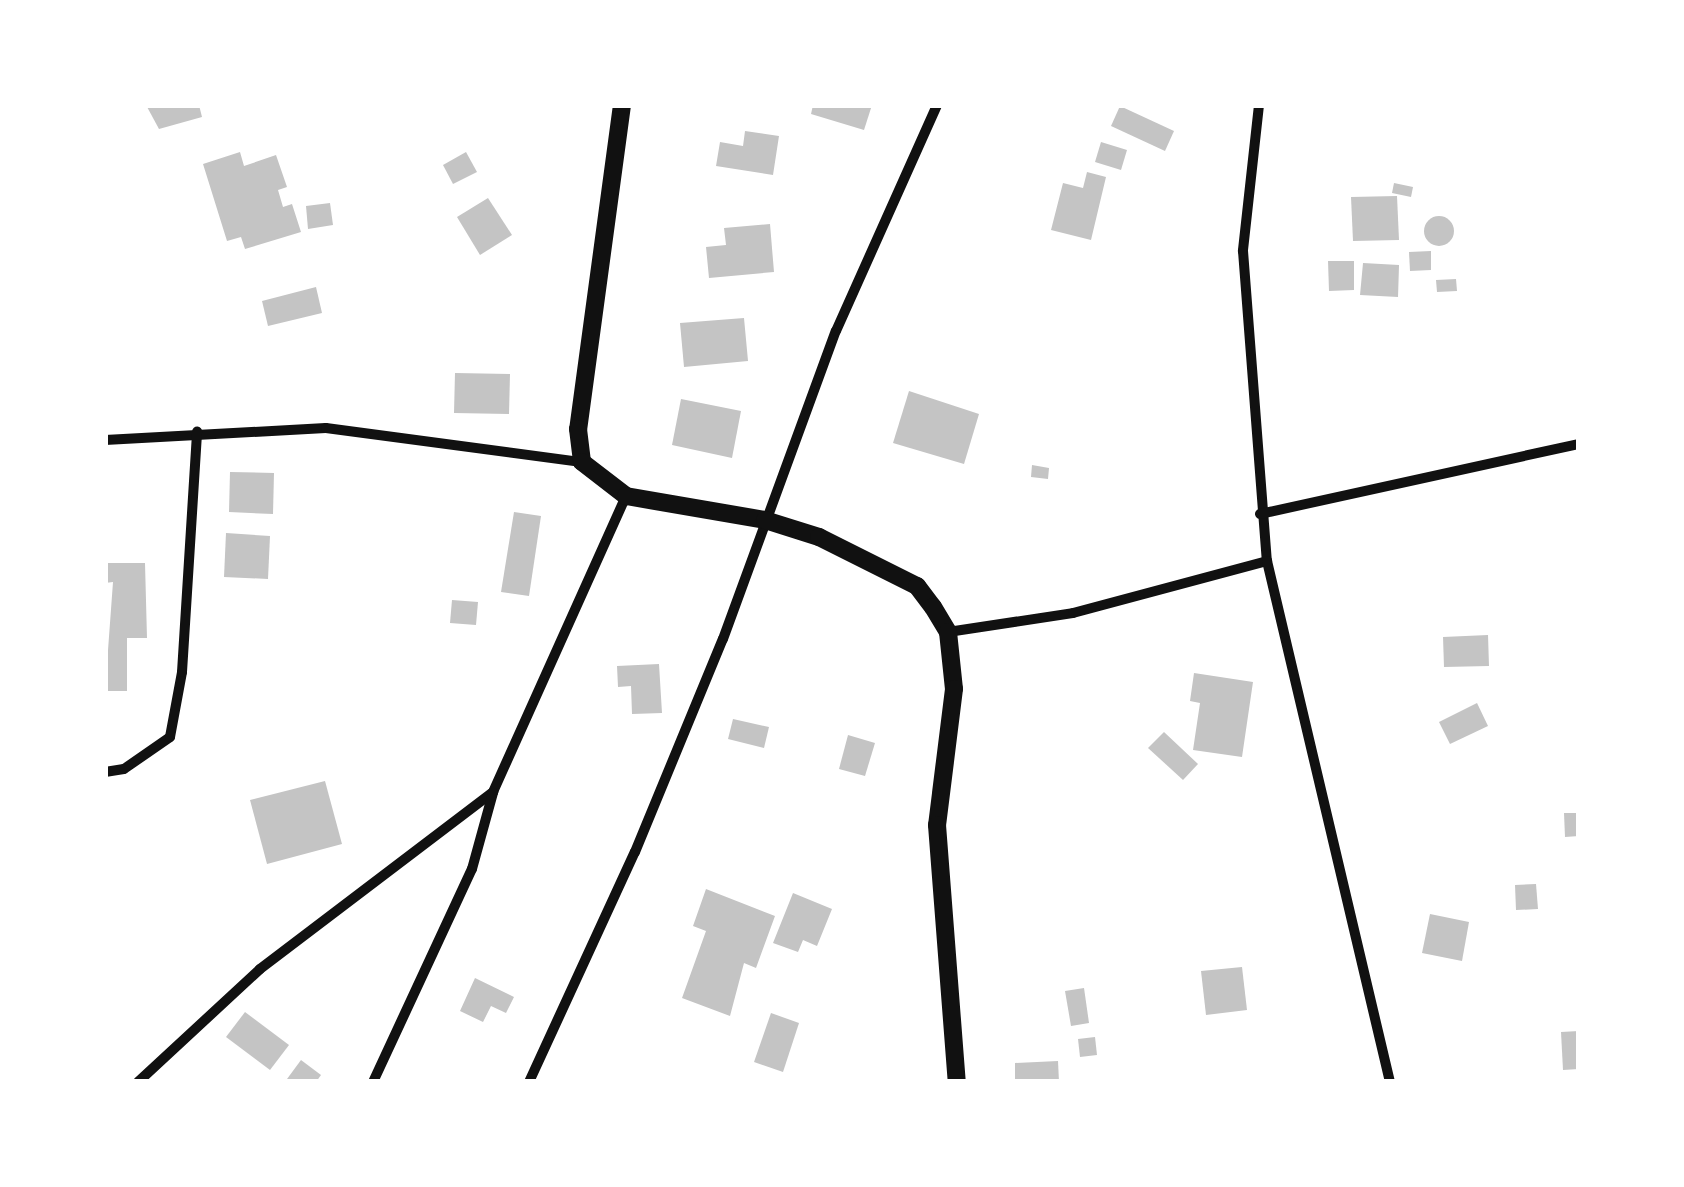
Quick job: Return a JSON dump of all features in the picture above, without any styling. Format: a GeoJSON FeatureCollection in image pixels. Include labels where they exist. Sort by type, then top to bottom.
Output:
{"type":"FeatureCollection","features":[{"type":"Feature","properties":{"kind":"street"},"geometry":{"type":"LineString","coordinates":[[582,462],[578,429],[622,105]]}},
{"type":"Feature","properties":{"kind":"street"},"geometry":{"type":"LineString","coordinates":[[528,1082],[642,835],[836,330],[937,105]]}},
{"type":"Feature","properties":{"kind":"street"},"geometry":{"type":"LineString","coordinates":[[1259,105],[1243,250],[1260,514],[1267,561],[1390,1082]]}},
{"type":"Feature","properties":{"kind":"street"},"geometry":{"type":"LineString","coordinates":[[105,440],[197,431],[326,428],[582,462],[626,496],[764,520],[819,536],[917,586],[948,632],[954,689],[937,825],[956,1082]]}},
{"type":"Feature","properties":{"kind":"street"},"geometry":{"type":"LineString","coordinates":[[105,772],[124,769],[170,737],[182,672],[197,431]]}},
{"type":"Feature","properties":{"kind":"street"},"geometry":{"type":"LineString","coordinates":[[1260,514],[1579,444]]}},
{"type":"Feature","properties":{"kind":"street"},"geometry":{"type":"LineString","coordinates":[[372,1082],[472,869],[493,792],[626,496]]}},
{"type":"Feature","properties":{"kind":"street"},"geometry":{"type":"LineString","coordinates":[[948,632],[1074,613],[1267,561]]}},
{"type":"Feature","properties":{"kind":"street"},"geometry":{"type":"LineString","coordinates":[[138,1082],[260,969],[493,792]]}},
{"type":"Feature","properties":{"kind":"building"},"geometry":{"type":"Polygon","coordinates":[[[146,105],[199,105],[202,117],[159,129],[146,105]]]}},
{"type":"Feature","properties":{"kind":"building"},"geometry":{"type":"Polygon","coordinates":[[[813,105],[872,105],[864,130],[811,114],[813,105]]]}},
{"type":"Feature","properties":{"kind":"building"},"geometry":{"type":"Polygon","coordinates":[[[1120,106],[1174,131],[1165,151],[1111,126],[1120,106]]]}},
{"type":"Feature","properties":{"kind":"building"},"geometry":{"type":"Polygon","coordinates":[[[745,131],[779,136],[773,175],[716,166],[720,142],[743,146],[745,131]]]}},
{"type":"Feature","properties":{"kind":"building"},"geometry":{"type":"Polygon","coordinates":[[[1101,142],[1127,150],[1121,170],[1095,162],[1101,142]]]}},
{"type":"Feature","properties":{"kind":"building"},"geometry":{"type":"Polygon","coordinates":[[[240,152],[244,166],[276,155],[287,187],[278,190],[283,207],[292,204],[301,232],[245,249],[241,237],[227,241],[203,164],[240,152]]]}},
{"type":"Feature","properties":{"kind":"building"},"geometry":{"type":"Polygon","coordinates":[[[466,152],[477,172],[453,184],[443,165],[466,152]]]}},
{"type":"Feature","properties":{"kind":"building"},"geometry":{"type":"Polygon","coordinates":[[[1087,172],[1106,177],[1091,240],[1051,230],[1063,183],[1083,188],[1087,172]]]}},
{"type":"Feature","properties":{"kind":"building"},"geometry":{"type":"Polygon","coordinates":[[[1394,183],[1413,187],[1411,197],[1392,193],[1394,183]]]}},
{"type":"Feature","properties":{"kind":"building"},"geometry":{"type":"Polygon","coordinates":[[[1397,196],[1399,240],[1353,241],[1351,197],[1397,196]]]}},
{"type":"Feature","properties":{"kind":"building"},"geometry":{"type":"Polygon","coordinates":[[[488,198],[512,235],[480,255],[457,217],[488,198]]]}},
{"type":"Feature","properties":{"kind":"building"},"geometry":{"type":"Polygon","coordinates":[[[330,203],[333,225],[308,229],[306,206],[330,203]]]}},
{"type":"Feature","properties":{"kind":"building"},"geometry":{"type":"Polygon","coordinates":[[[1439,216],[1450,220],[1454,231],[1450,242],[1439,246],[1428,242],[1424,231],[1428,220],[1439,216]]]}},
{"type":"Feature","properties":{"kind":"building"},"geometry":{"type":"Polygon","coordinates":[[[770,224],[774,272],[709,278],[706,247],[726,245],[724,228],[770,224]]]}},
{"type":"Feature","properties":{"kind":"building"},"geometry":{"type":"Polygon","coordinates":[[[1431,251],[1431,270],[1410,271],[1409,252],[1431,251]]]}},
{"type":"Feature","properties":{"kind":"building"},"geometry":{"type":"Polygon","coordinates":[[[1328,261],[1354,261],[1354,290],[1329,291],[1328,261]]]}},
{"type":"Feature","properties":{"kind":"building"},"geometry":{"type":"Polygon","coordinates":[[[1363,263],[1399,265],[1398,297],[1360,295],[1363,263]]]}},
{"type":"Feature","properties":{"kind":"building"},"geometry":{"type":"Polygon","coordinates":[[[1456,279],[1457,291],[1437,292],[1436,280],[1456,279]]]}},
{"type":"Feature","properties":{"kind":"building"},"geometry":{"type":"Polygon","coordinates":[[[316,287],[322,313],[268,326],[262,301],[316,287]]]}},
{"type":"Feature","properties":{"kind":"building"},"geometry":{"type":"Polygon","coordinates":[[[744,318],[748,361],[684,367],[680,323],[744,318]]]}},
{"type":"Feature","properties":{"kind":"building"},"geometry":{"type":"Polygon","coordinates":[[[455,373],[510,374],[509,414],[454,413],[455,373]]]}},
{"type":"Feature","properties":{"kind":"building"},"geometry":{"type":"Polygon","coordinates":[[[909,391],[979,414],[964,464],[893,443],[909,391]]]}},
{"type":"Feature","properties":{"kind":"building"},"geometry":{"type":"Polygon","coordinates":[[[681,399],[741,411],[732,458],[672,445],[681,399]]]}},
{"type":"Feature","properties":{"kind":"building"},"geometry":{"type":"Polygon","coordinates":[[[1032,465],[1049,468],[1048,479],[1031,477],[1032,465]]]}},
{"type":"Feature","properties":{"kind":"building"},"geometry":{"type":"Polygon","coordinates":[[[230,472],[274,473],[273,514],[229,512],[230,472]]]}},
{"type":"Feature","properties":{"kind":"building"},"geometry":{"type":"Polygon","coordinates":[[[514,512],[541,516],[529,596],[501,592],[514,512]]]}},
{"type":"Feature","properties":{"kind":"building"},"geometry":{"type":"Polygon","coordinates":[[[226,533],[270,536],[268,579],[224,577],[226,533]]]}},
{"type":"Feature","properties":{"kind":"building"},"geometry":{"type":"Polygon","coordinates":[[[105,563],[145,563],[147,638],[127,638],[127,691],[105,691],[113,582],[105,583],[105,563]]]}},
{"type":"Feature","properties":{"kind":"building"},"geometry":{"type":"Polygon","coordinates":[[[452,600],[478,602],[476,625],[450,623],[452,600]]]}},
{"type":"Feature","properties":{"kind":"building"},"geometry":{"type":"Polygon","coordinates":[[[1488,635],[1489,666],[1444,667],[1443,637],[1488,635]]]}},
{"type":"Feature","properties":{"kind":"building"},"geometry":{"type":"Polygon","coordinates":[[[659,664],[662,713],[632,714],[631,686],[618,687],[617,666],[659,664]]]}},
{"type":"Feature","properties":{"kind":"building"},"geometry":{"type":"Polygon","coordinates":[[[1194,673],[1253,682],[1242,757],[1193,750],[1200,703],[1190,701],[1194,673]]]}},
{"type":"Feature","properties":{"kind":"building"},"geometry":{"type":"Polygon","coordinates":[[[1477,703],[1488,726],[1450,744],[1439,722],[1477,703]]]}},
{"type":"Feature","properties":{"kind":"building"},"geometry":{"type":"Polygon","coordinates":[[[733,719],[769,727],[764,748],[728,739],[733,719]]]}},
{"type":"Feature","properties":{"kind":"building"},"geometry":{"type":"Polygon","coordinates":[[[1164,732],[1198,764],[1183,780],[1148,748],[1164,732]]]}},
{"type":"Feature","properties":{"kind":"building"},"geometry":{"type":"Polygon","coordinates":[[[848,735],[875,743],[865,776],[839,769],[848,735]]]}},
{"type":"Feature","properties":{"kind":"building"},"geometry":{"type":"Polygon","coordinates":[[[325,781],[342,844],[267,864],[250,800],[325,781]]]}},
{"type":"Feature","properties":{"kind":"building"},"geometry":{"type":"Polygon","coordinates":[[[1564,813],[1579,813],[1579,836],[1565,837],[1564,813]]]}},
{"type":"Feature","properties":{"kind":"building"},"geometry":{"type":"Polygon","coordinates":[[[1536,884],[1538,909],[1516,910],[1515,885],[1536,884]]]}},
{"type":"Feature","properties":{"kind":"building"},"geometry":{"type":"Polygon","coordinates":[[[706,889],[775,916],[756,968],[744,963],[730,1016],[682,998],[706,931],[693,926],[706,889]]]}},
{"type":"Feature","properties":{"kind":"building"},"geometry":{"type":"Polygon","coordinates":[[[793,893],[832,909],[817,946],[803,940],[798,952],[773,943],[793,893]]]}},
{"type":"Feature","properties":{"kind":"building"},"geometry":{"type":"Polygon","coordinates":[[[1430,914],[1469,922],[1462,961],[1422,953],[1430,914]]]}},
{"type":"Feature","properties":{"kind":"building"},"geometry":{"type":"Polygon","coordinates":[[[1242,967],[1247,1010],[1206,1015],[1201,971],[1242,967]]]}},
{"type":"Feature","properties":{"kind":"building"},"geometry":{"type":"Polygon","coordinates":[[[475,978],[514,997],[506,1013],[491,1006],[483,1022],[460,1011],[475,978]]]}},
{"type":"Feature","properties":{"kind":"building"},"geometry":{"type":"Polygon","coordinates":[[[1084,988],[1089,1023],[1071,1026],[1065,991],[1084,988]]]}},
{"type":"Feature","properties":{"kind":"building"},"geometry":{"type":"Polygon","coordinates":[[[245,1012],[289,1045],[270,1070],[226,1037],[245,1012]]]}},
{"type":"Feature","properties":{"kind":"building"},"geometry":{"type":"Polygon","coordinates":[[[771,1013],[799,1023],[783,1072],[754,1062],[771,1013]]]}},
{"type":"Feature","properties":{"kind":"building"},"geometry":{"type":"Polygon","coordinates":[[[1579,1031],[1579,1069],[1563,1070],[1561,1032],[1579,1031]]]}},
{"type":"Feature","properties":{"kind":"building"},"geometry":{"type":"Polygon","coordinates":[[[1095,1037],[1097,1055],[1080,1057],[1078,1039],[1095,1037]]]}},
{"type":"Feature","properties":{"kind":"building"},"geometry":{"type":"Polygon","coordinates":[[[301,1060],[321,1075],[316,1082],[287,1079],[301,1060]]]}},
{"type":"Feature","properties":{"kind":"building"},"geometry":{"type":"Polygon","coordinates":[[[1058,1061],[1059,1082],[1015,1082],[1015,1063],[1058,1061]]]}}]}
